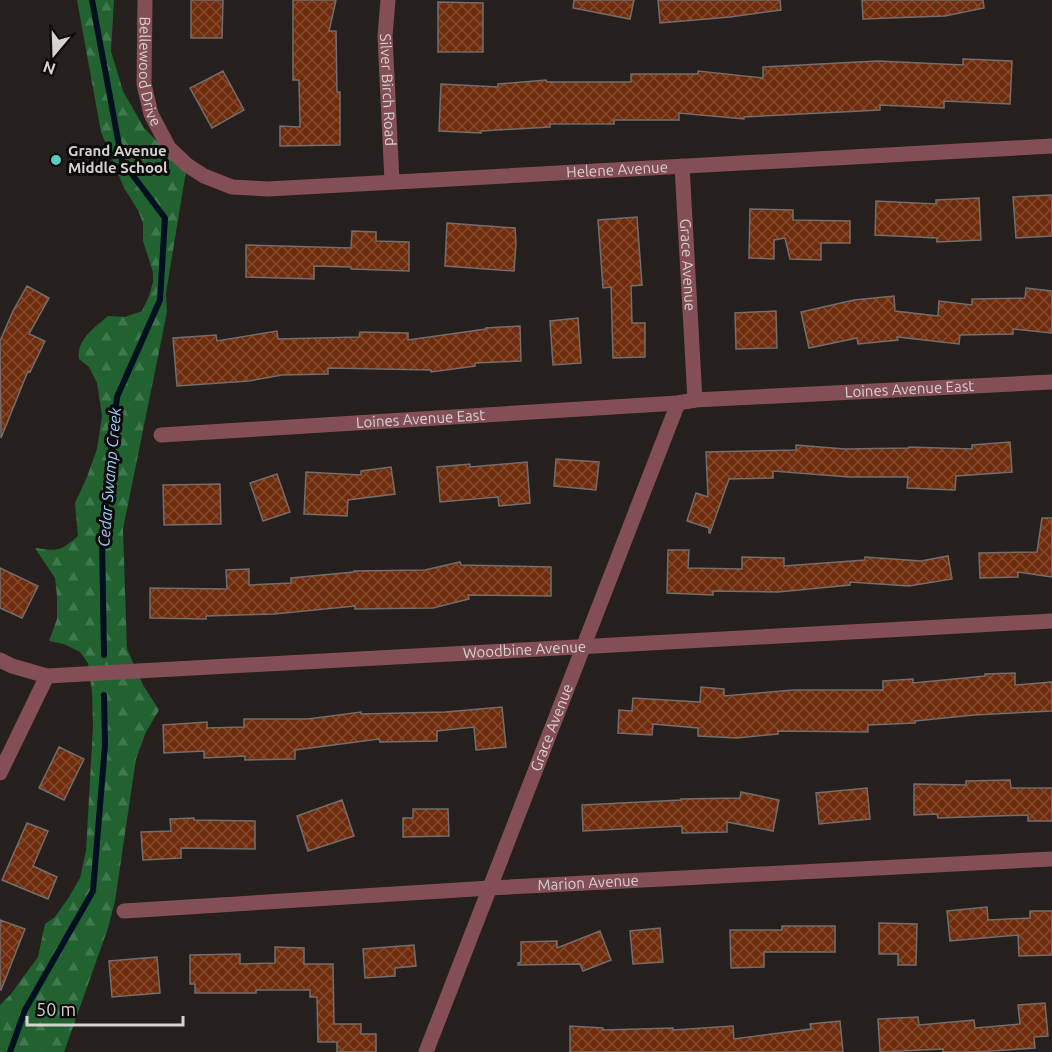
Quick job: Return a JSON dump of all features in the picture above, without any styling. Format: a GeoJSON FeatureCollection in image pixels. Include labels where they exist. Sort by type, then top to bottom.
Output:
{"type":"FeatureCollection","features":[{"type":"Feature","properties":{"kind":"street","name":"Bellewood Drive"},"geometry":{"type":"LineString","coordinates":[[145,0],[144,84],[151,114],[169,148],[187,165]]}},
{"type":"Feature","properties":{"kind":"street","name":"Silver Birch Road"},"geometry":{"type":"LineString","coordinates":[[388,0],[385,36],[392,181]]}},
{"type":"Feature","properties":{"kind":"street","name":"Helene Avenue"},"geometry":{"type":"LineString","coordinates":[[187,165],[204,176],[232,187],[268,189],[1052,146]]}},
{"type":"Feature","properties":{"kind":"street","name":"Grace Avenue"},"geometry":{"type":"LineString","coordinates":[[682,165],[695,400]]}},
{"type":"Feature","properties":{"kind":"street","name":"Loines Avenue East"},"geometry":{"type":"LineString","coordinates":[[161,435],[678,403],[695,400],[1052,382]]}},
{"type":"Feature","properties":{"kind":"street","name":"Grace Avenue"},"geometry":{"type":"LineString","coordinates":[[426,1052],[678,403]]}},
{"type":"Feature","properties":{"kind":"street","name":"Woodbine Avenue"},"geometry":{"type":"LineString","coordinates":[[0,660],[12,666],[47,676],[1052,621]]}},
{"type":"Feature","properties":{"kind":"street"},"geometry":{"type":"LineString","coordinates":[[0,773],[47,676]]}},
{"type":"Feature","properties":{"kind":"street","name":"Marion Avenue"},"geometry":{"type":"LineString","coordinates":[[124,911],[490,888],[1052,859]]}},
{"type":"Feature","properties":{"kind":"green space"},"geometry":{"type":"Polygon","coordinates":[[[77,0],[114,0],[111,51],[123,91],[144,128],[186,171],[166,293],[167,312],[123,529],[127,649],[143,685],[159,710],[146,732],[136,759],[115,901],[108,928],[64,1052],[0,1052],[0,1005],[38,957],[45,924],[55,917],[80,878],[86,851],[93,727],[88,663],[80,652],[64,644],[49,641],[57,619],[55,578],[35,548],[58,549],[78,536],[75,503],[97,449],[102,416],[97,383],[89,367],[79,359],[80,346],[83,340],[108,316],[125,317],[142,311],[153,282],[153,272],[143,241],[143,223],[138,210],[124,188],[101,132],[77,0]]]}},
{"type":"Feature","properties":{"kind":"building"},"geometry":{"type":"Polygon","coordinates":[[[191,0],[223,0],[222,38],[191,38],[191,0]]]}},
{"type":"Feature","properties":{"kind":"building"},"geometry":{"type":"Polygon","coordinates":[[[293,0],[336,0],[329,31],[336,31],[337,92],[340,92],[340,145],[280,146],[280,126],[300,127],[299,80],[293,80],[293,0]]]}},
{"type":"Feature","properties":{"kind":"building"},"geometry":{"type":"Polygon","coordinates":[[[574,0],[634,0],[630,19],[573,8],[574,0]]]}},
{"type":"Feature","properties":{"kind":"building"},"geometry":{"type":"Polygon","coordinates":[[[658,0],[780,0],[781,10],[660,23],[658,0]]]}},
{"type":"Feature","properties":{"kind":"building"},"geometry":{"type":"Polygon","coordinates":[[[862,0],[983,0],[984,8],[945,16],[863,19],[862,0]]]}},
{"type":"Feature","properties":{"kind":"building"},"geometry":{"type":"Polygon","coordinates":[[[438,2],[483,3],[483,52],[438,52],[438,2]]]}},
{"type":"Feature","properties":{"kind":"building"},"geometry":{"type":"Polygon","coordinates":[[[963,59],[1012,61],[1010,104],[944,101],[944,108],[880,105],[880,110],[744,117],[744,119],[679,113],[679,120],[614,120],[614,124],[550,124],[550,127],[481,131],[481,133],[439,131],[441,84],[498,87],[498,84],[546,80],[547,82],[631,82],[631,74],[698,74],[698,71],[763,78],[763,67],[878,61],[963,65],[963,59]]]}},
{"type":"Feature","properties":{"kind":"building"},"geometry":{"type":"Polygon","coordinates":[[[223,71],[244,110],[212,128],[190,88],[223,71]]]}},
{"type":"Feature","properties":{"kind":"building"},"geometry":{"type":"Polygon","coordinates":[[[1052,195],[1052,236],[1016,238],[1013,197],[1052,195]]]}},
{"type":"Feature","properties":{"kind":"building"},"geometry":{"type":"Polygon","coordinates":[[[979,198],[981,240],[937,242],[937,238],[875,235],[876,201],[936,204],[936,200],[979,198]]]}},
{"type":"Feature","properties":{"kind":"building"},"geometry":{"type":"Polygon","coordinates":[[[750,209],[793,210],[793,220],[850,221],[850,243],[821,243],[821,260],[790,259],[785,238],[774,240],[774,259],[749,258],[750,209]]]}},
{"type":"Feature","properties":{"kind":"building"},"geometry":{"type":"Polygon","coordinates":[[[637,217],[642,285],[631,286],[632,323],[645,323],[645,357],[613,358],[611,287],[603,288],[598,220],[637,217]]]}},
{"type":"Feature","properties":{"kind":"building"},"geometry":{"type":"Polygon","coordinates":[[[447,223],[515,228],[514,271],[445,266],[447,223]]]}},
{"type":"Feature","properties":{"kind":"building"},"geometry":{"type":"Polygon","coordinates":[[[352,231],[376,232],[376,241],[409,242],[409,271],[314,266],[314,279],[246,277],[246,245],[351,248],[352,231]]]}},
{"type":"Feature","properties":{"kind":"building"},"geometry":{"type":"Polygon","coordinates":[[[27,286],[49,298],[29,334],[45,341],[30,372],[28,371],[1,438],[0,341],[27,286]]]}},
{"type":"Feature","properties":{"kind":"building"},"geometry":{"type":"Polygon","coordinates":[[[1026,288],[1052,291],[1052,333],[1013,329],[1013,334],[960,335],[959,344],[897,337],[898,340],[858,344],[857,338],[809,348],[801,312],[854,300],[894,296],[895,311],[938,316],[939,301],[972,305],[972,299],[1025,298],[1026,288]]]}},
{"type":"Feature","properties":{"kind":"building"},"geometry":{"type":"Polygon","coordinates":[[[776,311],[777,348],[736,349],[735,313],[776,311]]]}},
{"type":"Feature","properties":{"kind":"building"},"geometry":{"type":"Polygon","coordinates":[[[578,318],[581,363],[553,365],[550,321],[578,318]]]}},
{"type":"Feature","properties":{"kind":"building"},"geometry":{"type":"Polygon","coordinates":[[[520,326],[521,361],[475,363],[475,366],[431,372],[431,370],[328,368],[328,374],[282,375],[249,381],[177,386],[173,338],[216,335],[217,341],[277,331],[278,339],[359,337],[360,332],[408,333],[408,340],[486,328],[520,326]]]}},
{"type":"Feature","properties":{"kind":"building"},"geometry":{"type":"Polygon","coordinates":[[[1010,442],[1012,472],[956,476],[955,490],[907,488],[908,477],[849,477],[773,471],[773,478],[729,479],[710,533],[709,528],[687,521],[696,493],[708,497],[706,452],[796,450],[796,445],[845,449],[909,447],[972,449],[972,445],[1010,442]]]}},
{"type":"Feature","properties":{"kind":"building"},"geometry":{"type":"Polygon","coordinates":[[[556,459],[599,462],[596,490],[554,486],[556,459]]]}},
{"type":"Feature","properties":{"kind":"building"},"geometry":{"type":"Polygon","coordinates":[[[527,462],[530,503],[499,506],[498,497],[440,502],[437,467],[470,464],[470,467],[527,462]]]}},
{"type":"Feature","properties":{"kind":"building"},"geometry":{"type":"Polygon","coordinates":[[[391,467],[395,494],[348,500],[347,516],[304,514],[306,472],[361,475],[361,471],[391,467]]]}},
{"type":"Feature","properties":{"kind":"building"},"geometry":{"type":"Polygon","coordinates":[[[277,474],[290,512],[263,521],[250,483],[277,474]]]}},
{"type":"Feature","properties":{"kind":"building"},"geometry":{"type":"Polygon","coordinates":[[[220,484],[221,524],[164,525],[163,485],[220,484]]]}},
{"type":"Feature","properties":{"kind":"building"},"geometry":{"type":"Polygon","coordinates":[[[1042,518],[1052,518],[1052,577],[1018,572],[1018,577],[980,578],[979,553],[1037,552],[1042,518]]]}},
{"type":"Feature","properties":{"kind":"building"},"geometry":{"type":"Polygon","coordinates":[[[668,550],[689,550],[688,568],[742,569],[742,557],[784,558],[784,566],[865,560],[865,557],[921,561],[948,556],[952,579],[909,586],[850,582],[850,585],[778,592],[713,591],[713,595],[667,593],[668,550]]]}},
{"type":"Feature","properties":{"kind":"building"},"geometry":{"type":"Polygon","coordinates":[[[460,562],[461,565],[551,567],[551,596],[468,595],[469,599],[433,608],[355,609],[355,606],[274,614],[206,616],[206,619],[150,618],[150,588],[227,589],[226,570],[249,569],[249,585],[291,583],[291,578],[354,571],[425,570],[460,562]]]}},
{"type":"Feature","properties":{"kind":"building"},"geometry":{"type":"Polygon","coordinates":[[[0,568],[38,586],[22,618],[0,608],[0,568]]]}},
{"type":"Feature","properties":{"kind":"building"},"geometry":{"type":"Polygon","coordinates":[[[1015,673],[1015,685],[1052,682],[1052,711],[974,715],[915,721],[915,723],[868,725],[868,732],[778,731],[778,734],[737,738],[698,736],[698,728],[653,724],[652,735],[618,733],[619,710],[632,711],[633,698],[700,702],[701,687],[724,689],[724,696],[793,690],[883,690],[883,681],[913,679],[913,683],[985,676],[985,674],[1015,673]]]}},
{"type":"Feature","properties":{"kind":"building"},"geometry":{"type":"Polygon","coordinates":[[[502,707],[506,747],[476,750],[474,727],[437,731],[437,741],[380,742],[379,739],[295,750],[295,759],[245,760],[245,756],[204,758],[204,751],[164,753],[163,725],[207,722],[207,728],[244,727],[244,719],[308,719],[361,712],[361,714],[445,712],[502,707]]]}},
{"type":"Feature","properties":{"kind":"building"},"geometry":{"type":"Polygon","coordinates":[[[59,747],[84,759],[64,800],[39,788],[59,747]]]}},
{"type":"Feature","properties":{"kind":"building"},"geometry":{"type":"Polygon","coordinates":[[[1010,780],[1011,788],[1052,788],[1052,821],[1028,821],[1028,815],[938,818],[937,814],[914,815],[914,784],[966,785],[966,781],[1010,780]]]}},
{"type":"Feature","properties":{"kind":"building"},"geometry":{"type":"Polygon","coordinates":[[[867,788],[870,819],[819,824],[816,793],[867,788]]]}},
{"type":"Feature","properties":{"kind":"building"},"geometry":{"type":"Polygon","coordinates":[[[741,792],[779,800],[773,831],[727,822],[727,832],[682,833],[682,826],[583,831],[582,805],[740,798],[741,792]]]}},
{"type":"Feature","properties":{"kind":"building"},"geometry":{"type":"Polygon","coordinates":[[[342,800],[354,836],[308,851],[297,816],[342,800]]]}},
{"type":"Feature","properties":{"kind":"building"},"geometry":{"type":"Polygon","coordinates":[[[413,809],[448,809],[449,836],[403,837],[403,818],[413,818],[413,809]]]}},
{"type":"Feature","properties":{"kind":"building"},"geometry":{"type":"Polygon","coordinates":[[[194,818],[194,820],[255,821],[255,849],[181,848],[181,858],[143,860],[141,832],[171,831],[170,819],[194,818]]]}},
{"type":"Feature","properties":{"kind":"building"},"geometry":{"type":"Polygon","coordinates":[[[27,823],[48,831],[33,866],[57,877],[48,899],[2,880],[27,823]]]}},
{"type":"Feature","properties":{"kind":"building"},"geometry":{"type":"Polygon","coordinates":[[[987,907],[988,920],[1030,918],[1030,911],[1052,911],[1052,955],[1019,956],[1018,935],[950,941],[947,911],[987,907]]]}},
{"type":"Feature","properties":{"kind":"building"},"geometry":{"type":"Polygon","coordinates":[[[0,920],[25,929],[1,990],[0,990],[0,920]]]}},
{"type":"Feature","properties":{"kind":"building"},"geometry":{"type":"Polygon","coordinates":[[[879,923],[917,924],[916,965],[898,965],[898,954],[879,954],[879,923]]]}},
{"type":"Feature","properties":{"kind":"building"},"geometry":{"type":"Polygon","coordinates":[[[782,926],[835,926],[835,952],[764,952],[764,967],[731,968],[730,930],[782,930],[782,926]]]}},
{"type":"Feature","properties":{"kind":"building"},"geometry":{"type":"Polygon","coordinates":[[[660,928],[663,962],[633,964],[630,931],[660,928]]]}},
{"type":"Feature","properties":{"kind":"building"},"geometry":{"type":"Polygon","coordinates":[[[600,931],[611,960],[583,971],[580,964],[518,965],[521,962],[521,942],[557,941],[557,948],[600,931]]]}},
{"type":"Feature","properties":{"kind":"building"},"geometry":{"type":"Polygon","coordinates":[[[414,945],[416,966],[395,968],[395,976],[365,978],[363,949],[414,945]]]}},
{"type":"Feature","properties":{"kind":"building"},"geometry":{"type":"Polygon","coordinates":[[[275,947],[304,948],[304,964],[333,964],[334,1024],[361,1024],[361,1034],[376,1034],[376,1052],[337,1052],[337,1042],[318,1042],[317,997],[310,997],[310,990],[195,993],[195,984],[190,984],[190,955],[240,954],[240,964],[275,963],[275,947]]]}},
{"type":"Feature","properties":{"kind":"building"},"geometry":{"type":"Polygon","coordinates":[[[157,957],[160,993],[112,997],[109,961],[157,957]]]}},
{"type":"Feature","properties":{"kind":"building"},"geometry":{"type":"Polygon","coordinates":[[[1045,1003],[1048,1036],[1034,1037],[1035,1048],[975,1052],[943,1052],[943,1049],[880,1052],[878,1019],[918,1017],[919,1025],[974,1020],[975,1028],[1020,1024],[1018,1005],[1045,1003]]]}},
{"type":"Feature","properties":{"kind":"building"},"geometry":{"type":"Polygon","coordinates":[[[840,1021],[843,1052],[570,1052],[570,1026],[603,1028],[603,1030],[673,1028],[673,1030],[733,1026],[734,1039],[811,1029],[810,1024],[840,1021]]]}},
{"type":"Feature","properties":{"kind":"waterway","name":"Cedar Swamp Creek"},"geometry":{"type":"LineString","coordinates":[[92,0],[122,161],[165,218],[160,300],[117,397],[102,537],[104,655]]}},
{"type":"Feature","properties":{"kind":"waterway","name":"Cedar Swamp Creek"},"geometry":{"type":"LineString","coordinates":[[10,1052],[25,1010],[93,891],[105,745],[104,695]]}},
{"type":"Feature","properties":{"kind":"place","name":"Grand Avenue Middle School"},"geometry":{"type":"Point","coordinates":[56,160]}}]}
